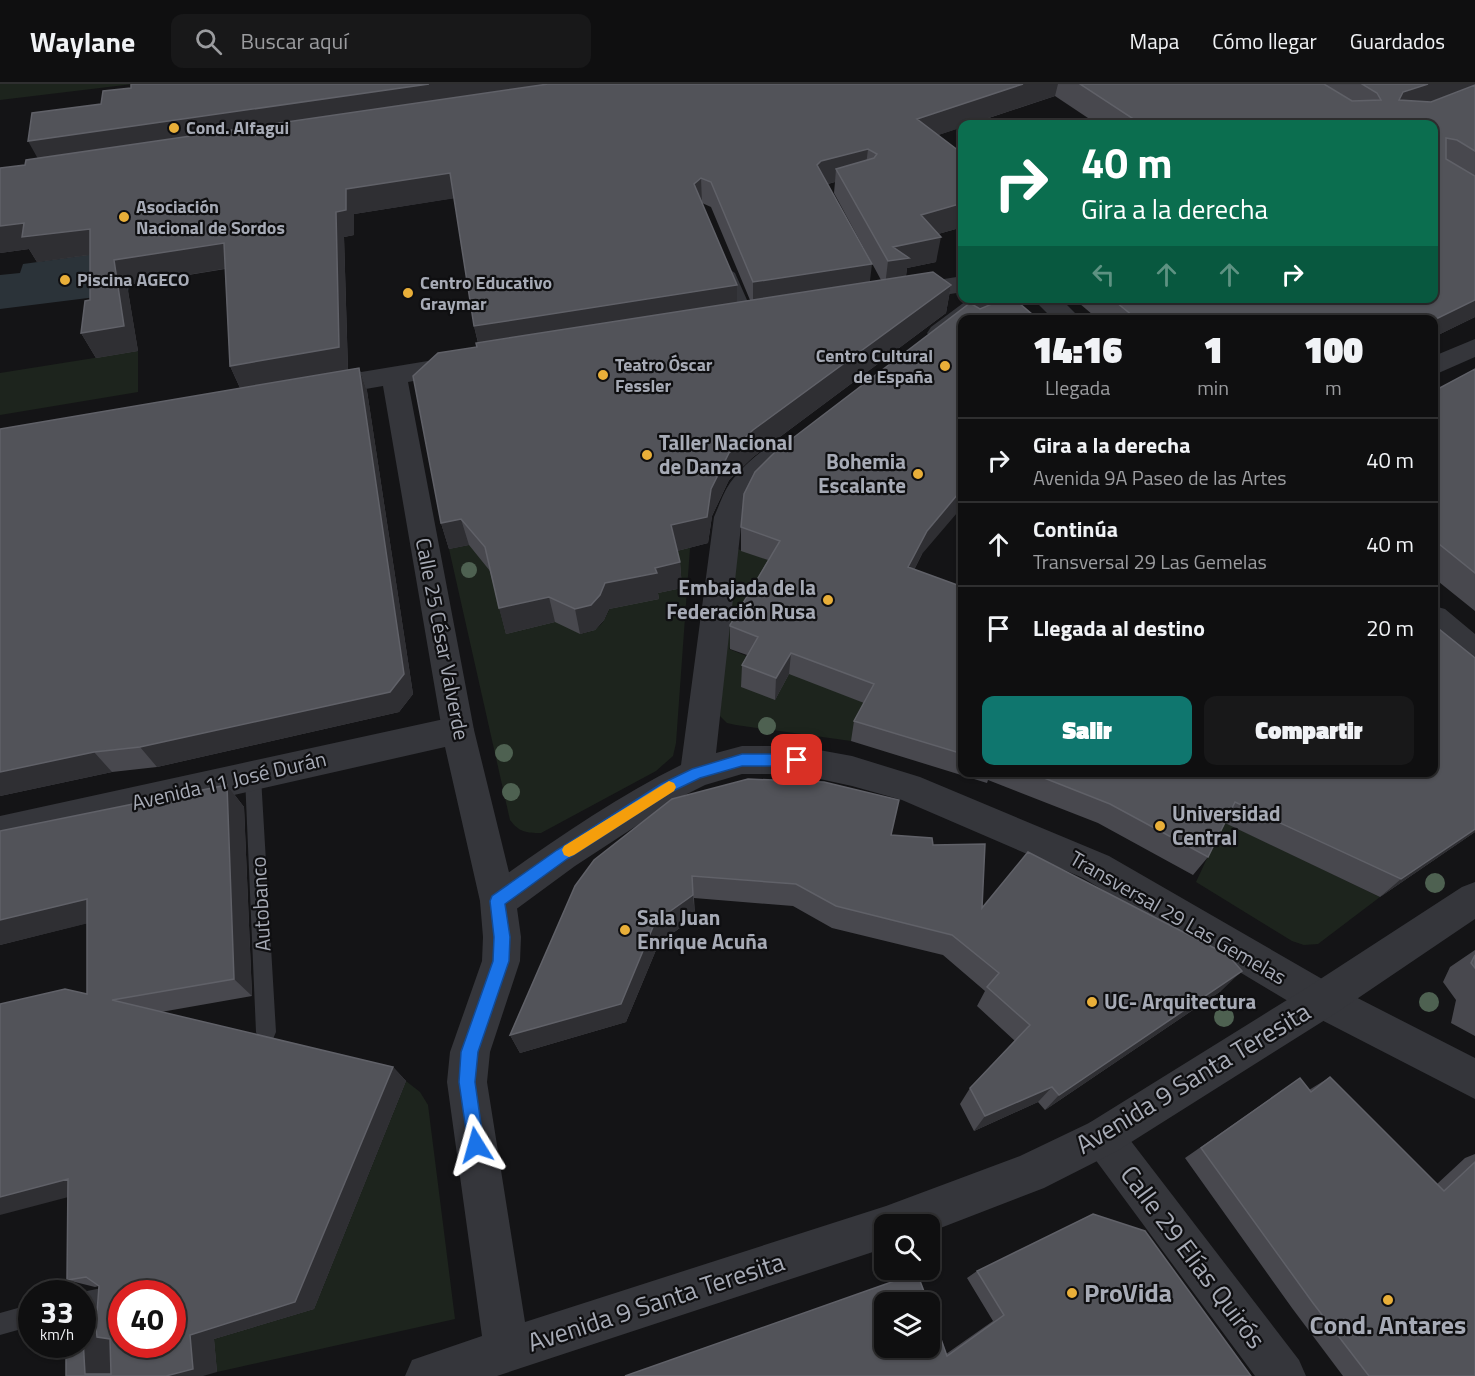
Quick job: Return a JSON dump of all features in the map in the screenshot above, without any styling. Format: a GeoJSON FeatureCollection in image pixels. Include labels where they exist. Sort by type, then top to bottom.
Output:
{"type":"FeatureCollection","features":[{"type":"Feature","properties":{"kind":"street"},"geometry":{"type":"LineString","coordinates":[[882,297],[958,285]]}},
{"type":"Feature","properties":{"kind":"street"},"geometry":{"type":"LineString","coordinates":[[964,315],[980,303]]}},
{"type":"Feature","properties":{"kind":"street"},"geometry":{"type":"LineString","coordinates":[[1050,303],[1064,315]]}},
{"type":"Feature","properties":{"kind":"street"},"geometry":{"type":"LineString","coordinates":[[922,347],[958,320]]}},
{"type":"Feature","properties":{"kind":"street"},"geometry":{"type":"LineString","coordinates":[[1438,364],[1475,347]]}},
{"type":"Feature","properties":{"kind":"street"},"geometry":{"type":"LineString","coordinates":[[291,393],[489,360]]}},
{"type":"Feature","properties":{"kind":"street","name":"Calle 25 César Valverde"},"geometry":{"type":"LineString","coordinates":[[394,375],[458,730],[498,901],[502,937],[501,961],[470,1052],[467,1082],[509,1363]]}},
{"type":"Feature","properties":{"kind":"street"},"geometry":{"type":"LineString","coordinates":[[697,773],[728,517],[741,489],[764,466],[810,431]]}},
{"type":"Feature","properties":{"kind":"street"},"geometry":{"type":"LineString","coordinates":[[1438,621],[1475,652]]}},
{"type":"Feature","properties":{"kind":"street","name":"Avenida 11 José Durán"},"geometry":{"type":"LineString","coordinates":[[0,832],[458,730]]}},
{"type":"Feature","properties":{"kind":"street","name":"Transversal 29 Las Gemelas"},"geometry":{"type":"LineString","coordinates":[[498,901],[562,855],[666,788],[697,773],[742,760],[797,760],[852,771],[908,787],[1096,867],[1322,1000],[1475,1079]]}},
{"type":"Feature","properties":{"kind":"street","name":"Avenida 9 Santa Teresita"},"geometry":{"type":"LineString","coordinates":[[920,1214],[1029,1173],[1103,1137],[1322,1000],[1475,899]]}},
{"type":"Feature","properties":{"kind":"street","name":"Calle 29 Elías Quirós"},"geometry":{"type":"LineString","coordinates":[[1103,1137],[1282,1376]]}},
{"type":"Feature","properties":{"kind":"street","name":"Avenida 9 Santa Teresita"},"geometry":{"type":"LineString","coordinates":[[428,1376],[509,1363],[874,1231]]}},
{"type":"Feature","properties":{"kind":"lane"},"geometry":{"type":"LineString","coordinates":[[724,261],[749,319]]}},
{"type":"Feature","properties":{"kind":"lane","name":"Autobanco"},"geometry":{"type":"LineString","coordinates":[[253,777],[266,1032]]}},
{"type":"Feature","properties":{"kind":"lane"},"geometry":{"type":"LineString","coordinates":[[0,1324],[18,1319]]}},
{"type":"Feature","properties":{"kind":"shaded area"},"geometry":{"type":"Polygon","coordinates":[[[0,84],[133,84],[0,100],[0,84]]]}},
{"type":"Feature","properties":{"kind":"shaded area","name":"Piscina AGECO"},"geometry":{"type":"Polygon","coordinates":[[[134,249],[128,293],[0,309],[0,275],[20,273],[23,264],[134,249]]]}},
{"type":"Feature","properties":{"kind":"shaded area"},"geometry":{"type":"Polygon","coordinates":[[[138,351],[138,392],[0,415],[0,373],[138,351]]]}},
{"type":"Feature","properties":{"kind":"shaded area"},"geometry":{"type":"Polygon","coordinates":[[[698,503],[690,548],[676,743],[673,756],[656,771],[541,833],[520,829],[510,820],[449,549],[490,541],[561,621],[580,634],[599,627],[609,609],[658,594],[673,552],[690,547],[698,503]]]}},
{"type":"Feature","properties":{"kind":"shaded area"},"geometry":{"type":"Polygon","coordinates":[[[735,548],[792,568],[750,614],[729,649],[870,705],[851,741],[736,725],[727,723],[720,716],[735,548]]]}},
{"type":"Feature","properties":{"kind":"shaded area"},"geometry":{"type":"Polygon","coordinates":[[[1224,822],[1380,897],[1318,944],[1304,945],[1292,941],[1196,882],[1224,822]]]}},
{"type":"Feature","properties":{"kind":"shaded area"},"geometry":{"type":"Polygon","coordinates":[[[406,1081],[420,1092],[428,1105],[455,1319],[217,1372],[214,1339],[314,1309],[406,1081]]]}},
{"type":"Feature","properties":{"kind":"building"},"geometry":{"type":"Polygon","coordinates":[[[131,84],[429,84],[28,141],[32,113],[101,104],[103,91],[131,88],[131,84]]]}},
{"type":"Feature","properties":{"kind":"building"},"geometry":{"type":"Polygon","coordinates":[[[548,84],[1023,84],[917,119],[958,150],[958,204],[921,215],[941,237],[893,247],[909,258],[888,261],[836,169],[874,158],[877,154],[868,149],[821,161],[817,165],[872,264],[753,282],[711,182],[701,178],[694,184],[737,285],[474,326],[450,173],[346,189],[346,210],[336,212],[339,347],[230,366],[224,243],[114,260],[124,326],[81,333],[85,301],[90,300],[90,229],[22,237],[24,223],[0,226],[0,168],[25,165],[26,160],[548,84]]]}},
{"type":"Feature","properties":{"kind":"building"},"geometry":{"type":"Polygon","coordinates":[[[1080,84],[1324,84],[1352,101],[1381,100],[1377,93],[1362,84],[1428,84],[1403,92],[1399,100],[1431,102],[1475,85],[1475,151],[1457,140],[1446,138],[1446,159],[1475,176],[1475,300],[1438,318],[1438,315],[1132,315],[1117,303],[1438,303],[1438,120],[1135,120],[1080,84]]]}},
{"type":"Feature","properties":{"kind":"building"},"geometry":{"type":"Polygon","coordinates":[[[933,272],[951,285],[753,430],[729,453],[711,489],[707,517],[671,525],[680,562],[655,568],[657,573],[605,583],[600,595],[591,605],[575,609],[549,597],[499,608],[485,547],[461,519],[441,523],[413,376],[438,353],[477,347],[476,343],[933,272]]]}},
{"type":"Feature","properties":{"kind":"building"},"geometry":{"type":"Polygon","coordinates":[[[970,303],[980,309],[994,303],[1019,303],[1033,315],[958,315],[958,494],[927,531],[908,567],[958,585],[958,752],[854,721],[874,684],[791,653],[776,678],[742,665],[758,637],[730,625],[780,541],[741,527],[744,494],[755,472],[776,451],[970,303]]]}},
{"type":"Feature","properties":{"kind":"building"},"geometry":{"type":"Polygon","coordinates":[[[359,368],[404,674],[390,692],[140,747],[94,752],[0,772],[0,429],[359,368]]]}},
{"type":"Feature","properties":{"kind":"building"},"geometry":{"type":"Polygon","coordinates":[[[1475,369],[1475,573],[1438,543],[1438,389],[1475,369]]]}},
{"type":"Feature","properties":{"kind":"building"},"geometry":{"type":"Polygon","coordinates":[[[1438,628],[1475,658],[1475,829],[1401,879],[1235,802],[1208,857],[1110,804],[1042,777],[1438,777],[1438,628]]]}},
{"type":"Feature","properties":{"kind":"building"},"geometry":{"type":"Polygon","coordinates":[[[748,779],[824,782],[899,800],[891,835],[932,838],[933,845],[985,844],[982,908],[1028,852],[1222,952],[1229,956],[1242,971],[1059,1095],[1052,1087],[985,1116],[970,1088],[1030,1025],[987,987],[999,973],[952,935],[836,906],[796,884],[692,876],[693,895],[655,922],[621,1004],[510,1035],[575,886],[594,860],[672,799],[748,779]]]}},
{"type":"Feature","properties":{"kind":"building"},"geometry":{"type":"Polygon","coordinates":[[[227,785],[234,979],[112,1000],[393,1067],[295,1302],[190,1335],[193,1369],[166,1376],[66,1376],[66,1358],[84,1358],[85,1374],[111,1374],[111,1358],[186,1358],[186,1280],[108,1280],[108,1339],[97,1337],[96,1313],[99,1286],[96,1280],[86,1277],[67,1280],[68,1179],[0,1197],[0,1004],[65,989],[87,994],[87,899],[0,920],[0,831],[227,785]]]}},
{"type":"Feature","properties":{"kind":"building"},"geometry":{"type":"Polygon","coordinates":[[[1475,955],[1475,968],[1471,963],[1475,955]]]}},
{"type":"Feature","properties":{"kind":"building"},"geometry":{"type":"Polygon","coordinates":[[[1330,1077],[1444,1191],[1475,1162],[1475,1376],[1369,1376],[1201,1148],[1300,1078],[1311,1092],[1330,1077]]]}},
{"type":"Feature","properties":{"kind":"building"},"geometry":{"type":"Polygon","coordinates":[[[1093,1214],[1145,1231],[1251,1376],[625,1376],[897,1280],[920,1280],[924,1292],[874,1292],[874,1358],[940,1358],[940,1336],[947,1356],[1004,1315],[977,1271],[1093,1214]]]}},
{"type":"Feature","properties":{"kind":"slow traffic"},"geometry":{"type":"LineString","coordinates":[[569,850],[669,787]]}},
{"type":"Feature","properties":{"kind":"place","name":"Cond. Alfagui"},"geometry":{"type":"Point","coordinates":[174,128]}},
{"type":"Feature","properties":{"kind":"place","name":"Asociación Nacional de Sordos"},"geometry":{"type":"Point","coordinates":[124,217]}},
{"type":"Feature","properties":{"kind":"place","name":"Piscina AGECO"},"geometry":{"type":"Point","coordinates":[65,280]}},
{"type":"Feature","properties":{"kind":"place","name":"Centro Educativo Graymar"},"geometry":{"type":"Point","coordinates":[408,293]}},
{"type":"Feature","properties":{"kind":"place","name":"Centro Cultural de España"},"geometry":{"type":"Point","coordinates":[945,366]}},
{"type":"Feature","properties":{"kind":"place","name":"Teatro Óscar Fessler"},"geometry":{"type":"Point","coordinates":[603,375]}},
{"type":"Feature","properties":{"kind":"place","name":"Taller Nacional de Danza"},"geometry":{"type":"Point","coordinates":[647,455]}},
{"type":"Feature","properties":{"kind":"place","name":"Bohemia Escalante"},"geometry":{"type":"Point","coordinates":[918,474]}},
{"type":"Feature","properties":{"kind":"place","name":"Embajada de la Federación Rusa"},"geometry":{"type":"Point","coordinates":[828,600]}},
{"type":"Feature","properties":{"kind":"place","name":"Universidad Central"},"geometry":{"type":"Point","coordinates":[1160,826]}},
{"type":"Feature","properties":{"kind":"place","name":"Sala Juan Enrique Acuña"},"geometry":{"type":"Point","coordinates":[625,930]}},
{"type":"Feature","properties":{"kind":"place","name":"UC- Arquitectura"},"geometry":{"type":"Point","coordinates":[1092,1002]}},
{"type":"Feature","properties":{"kind":"place","name":"ProVida"},"geometry":{"type":"Point","coordinates":[1072,1293]}},
{"type":"Feature","properties":{"kind":"place","name":"Cond. Antares"},"geometry":{"type":"Point","coordinates":[1388,1300]}},
{"type":"Feature","properties":{"kind":"route"},"geometry":{"type":"LineString","coordinates":[[476,1145],[467,1082],[470,1052],[501,961],[502,937],[498,901],[562,855],[666,788],[697,773],[742,760],[797,760]]}}]}
